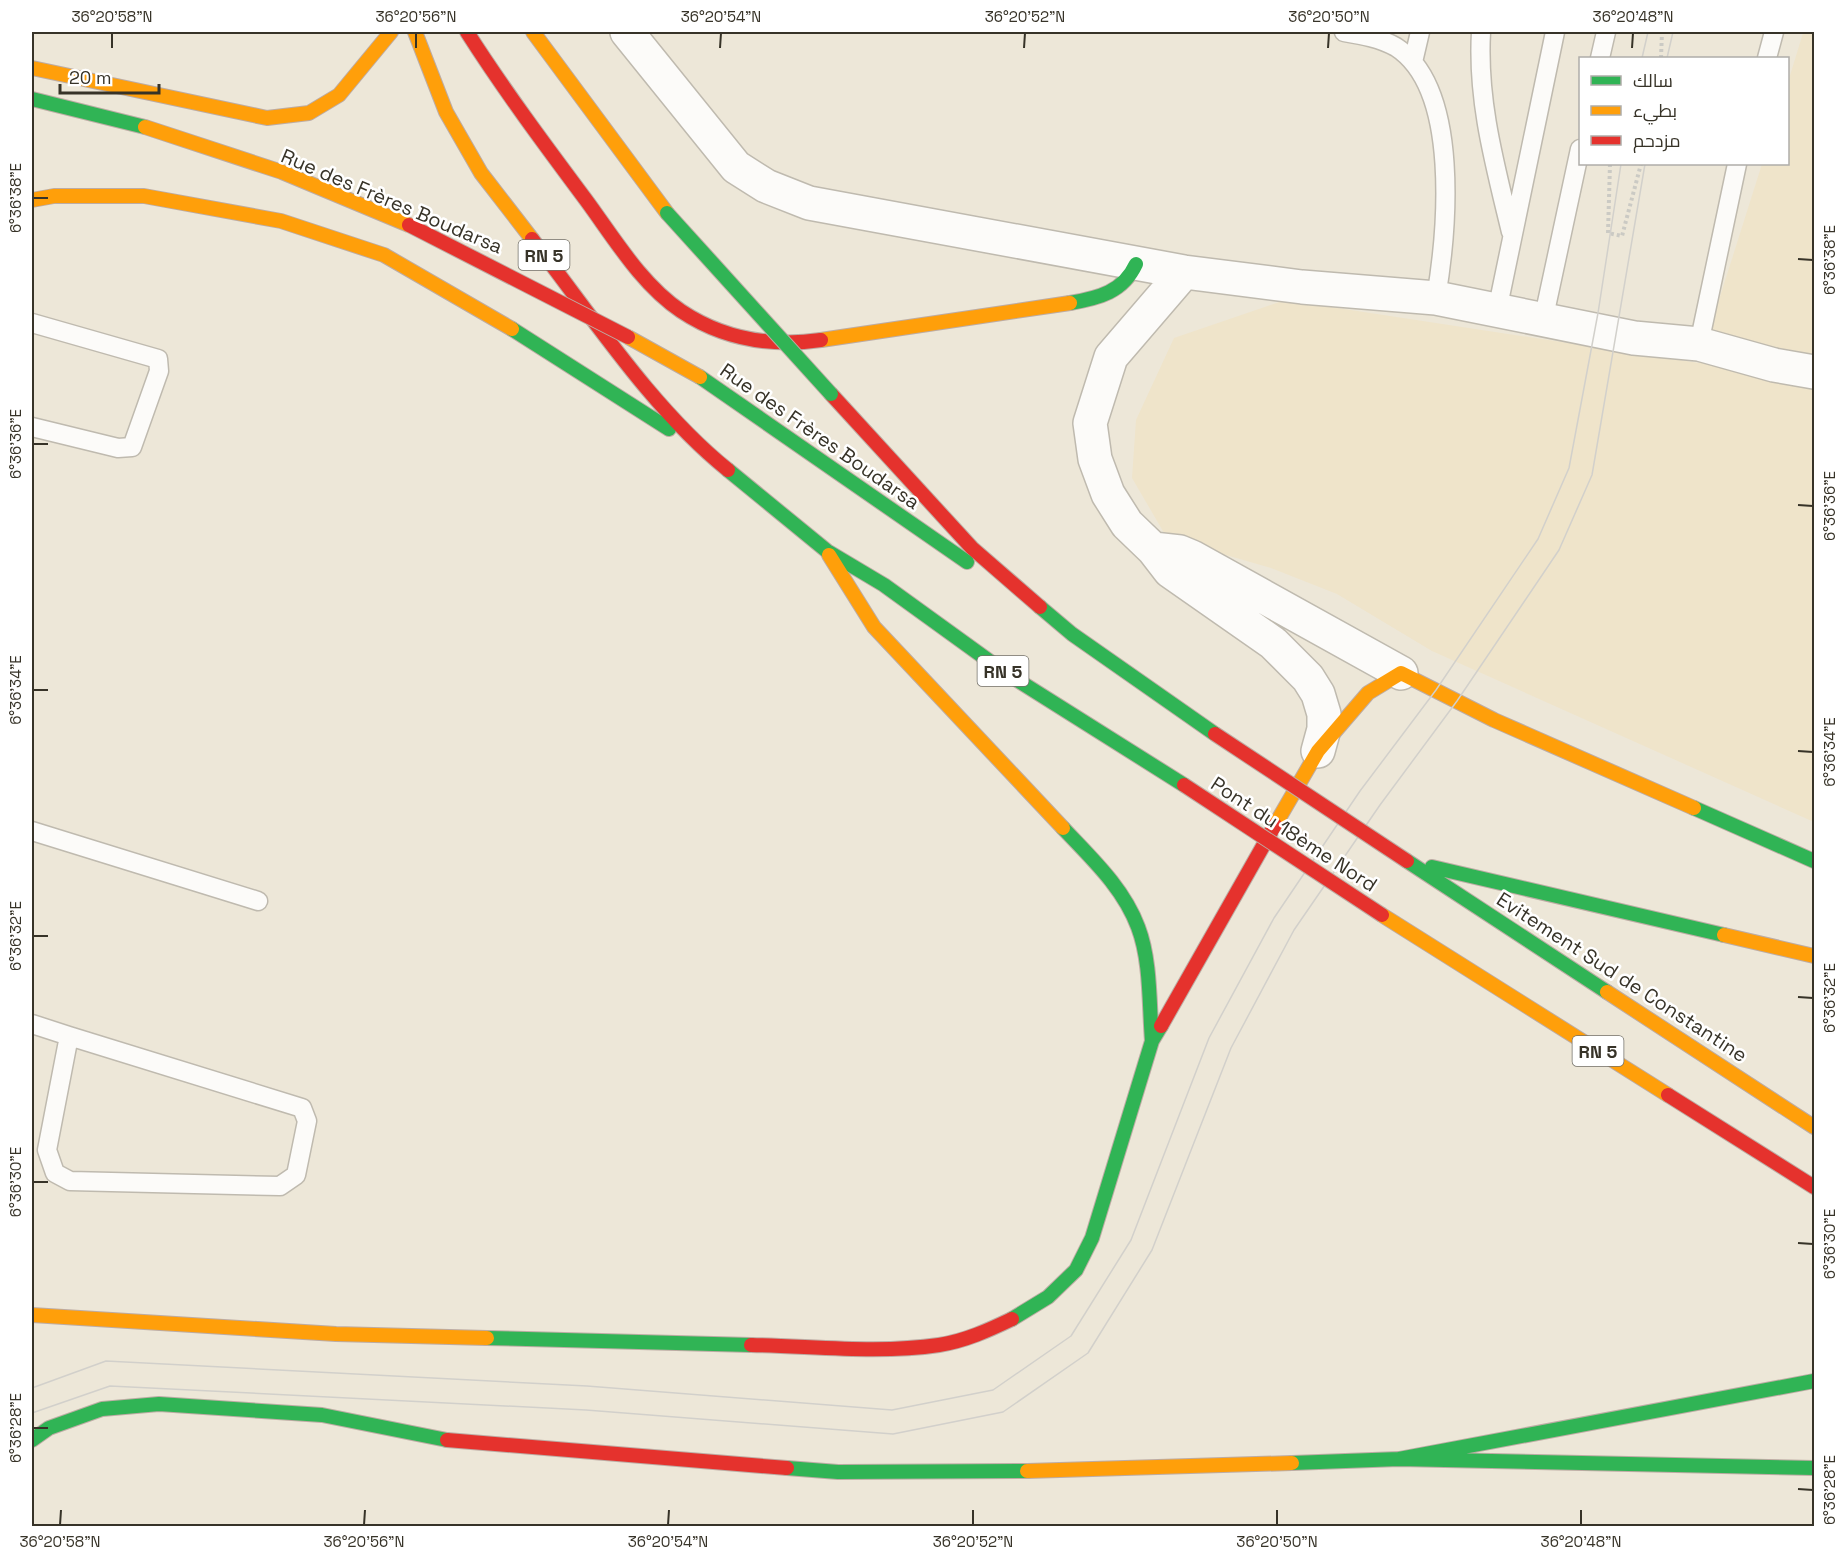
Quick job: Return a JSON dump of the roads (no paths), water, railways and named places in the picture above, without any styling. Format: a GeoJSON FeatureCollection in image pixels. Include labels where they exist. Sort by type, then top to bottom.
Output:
{"type":"FeatureCollection","features":[{"type":"Feature","properties":{"kind":"main road"},"geometry":{"type":"LineString","coordinates":[[32,68],[267,118],[309,113],[339,95],[391,32]]}},
{"type":"Feature","properties":{"kind":"main road","name":"RN 5"},"geometry":{"type":"LineString","coordinates":[[415,32],[446,112],[480,173],[650,391],[710,456],[827,551]]}},
{"type":"Feature","properties":{"kind":"main road"},"geometry":{"type":"LineString","coordinates":[[467,32],[498,80],[636,268],[680,310],[724,334],[763,342],[813,341],[1081,301],[1111,294],[1130,280],[1136,264]]}},
{"type":"Feature","properties":{"kind":"main road"},"geometry":{"type":"LineString","coordinates":[[533,32],[667,213],[972,548],[1072,634]]}},
{"type":"Feature","properties":{"kind":"main road","name":"Rue des Frères Boudarsa"},"geometry":{"type":"LineString","coordinates":[[32,99],[146,127],[301,179],[515,276],[700,377],[1072,634]]}},
{"type":"Feature","properties":{"kind":"main road"},"geometry":{"type":"LineString","coordinates":[[32,200],[54,196],[144,196],[281,221],[384,255],[490,315],[710,456]]}},
{"type":"Feature","properties":{"kind":"main road"},"geometry":{"type":"LineString","coordinates":[[827,551],[873,627],[1013,773],[1115,885],[1138,927],[1146,965],[1152,1041]]}},
{"type":"Feature","properties":{"kind":"main road","name":"Pont du 18ème Nord"},"geometry":{"type":"LineString","coordinates":[[827,551],[884,585],[1003,671],[1184,785],[1382,915],[1815,1187]]}},
{"type":"Feature","properties":{"kind":"main road","name":"Pont du 18ème Nord"},"geometry":{"type":"LineString","coordinates":[[1072,634],[1215,734],[1407,861]]}},
{"type":"Feature","properties":{"kind":"main road"},"geometry":{"type":"LineString","coordinates":[[38,1316],[336,1334],[887,1348],[939,1345],[978,1335],[1014,1318],[1048,1297],[1076,1269],[1092,1238],[1152,1041],[1317,751],[1368,693],[1401,673],[1494,720],[1815,861]]}},
{"type":"Feature","properties":{"kind":"main road"},"geometry":{"type":"LineString","coordinates":[[1407,861],[1815,956]]}},
{"type":"Feature","properties":{"kind":"main road","name":"Evitement Sud de Constantine"},"geometry":{"type":"LineString","coordinates":[[1407,861],[1815,1127]]}},
{"type":"Feature","properties":{"kind":"main road"},"geometry":{"type":"LineString","coordinates":[[1399,1459],[1815,1381]]}},
{"type":"Feature","properties":{"kind":"main road"},"geometry":{"type":"LineString","coordinates":[[32,1440],[49,1428],[102,1409],[159,1404],[322,1414],[457,1442],[838,1472],[1118,1470],[1399,1459],[1815,1468]]}},
{"type":"Feature","properties":{"kind":"street"},"geometry":{"type":"LineString","coordinates":[[627,32],[736,167],[766,186],[809,203],[1184,272],[1302,287],[1436,298],[1634,338],[1699,344],[1774,365],[1815,372]]}},
{"type":"Feature","properties":{"kind":"street"},"geometry":{"type":"LineString","coordinates":[[1184,272],[1111,357],[1090,423],[1095,459],[1108,494],[1127,524],[1153,549],[1180,581],[1273,643],[1308,678],[1318,694],[1324,714],[1324,729],[1317,751]]}},
{"type":"Feature","properties":{"kind":"street"},"geometry":{"type":"LineString","coordinates":[[1153,549],[1180,552],[1192,557],[1401,673]]}},
{"type":"Feature","properties":{"kind":"lane"},"geometry":{"type":"LineString","coordinates":[[1344,32],[1375,38],[1396,48],[1413,62],[1423,75],[1436,105],[1445,172],[1444,236],[1436,298]]}},
{"type":"Feature","properties":{"kind":"lane"},"geometry":{"type":"LineString","coordinates":[[1413,62],[1420,32]]}},
{"type":"Feature","properties":{"kind":"lane"},"geometry":{"type":"LineString","coordinates":[[1480,32],[1479,67],[1482,104],[1512,237]]}},
{"type":"Feature","properties":{"kind":"lane"},"geometry":{"type":"LineString","coordinates":[[1497,311],[1556,32]]}},
{"type":"Feature","properties":{"kind":"lane"},"geometry":{"type":"LineString","coordinates":[[1600,57],[1606,32]]}},
{"type":"Feature","properties":{"kind":"lane"},"geometry":{"type":"LineString","coordinates":[[1767,57],[1774,32]]}},
{"type":"Feature","properties":{"kind":"lane"},"geometry":{"type":"LineString","coordinates":[[1543,321],[1579,158]]}},
{"type":"Feature","properties":{"kind":"lane"},"geometry":{"type":"LineString","coordinates":[[1699,344],[1737,165]]}},
{"type":"Feature","properties":{"kind":"lane"},"geometry":{"type":"LineString","coordinates":[[32,323],[158,359],[159,371],[132,447],[118,448],[32,427]]}},
{"type":"Feature","properties":{"kind":"lane"},"geometry":{"type":"LineString","coordinates":[[32,832],[258,901]]}},
{"type":"Feature","properties":{"kind":"lane"},"geometry":{"type":"LineString","coordinates":[[32,1024],[302,1108],[307,1121],[296,1174],[280,1186],[70,1181],[55,1173],[47,1150],[69,1036]]}},
{"type":"Feature","properties":{"kind":"lane"},"geometry":{"type":"LineString","coordinates":[[32,1302],[38,1316]]}},
{"type":"Feature","properties":{"kind":"tram line"},"geometry":{"type":"LineString","coordinates":[[1642,57],[1648,32]]}},
{"type":"Feature","properties":{"kind":"tram line"},"geometry":{"type":"LineString","coordinates":[[1667,57],[1673,32]]}},
{"type":"Feature","properties":{"kind":"tram line"},"geometry":{"type":"LineString","coordinates":[[32,1388],[106,1361],[587,1386],[892,1410],[993,1390],[1071,1336],[1131,1240],[1209,1038],[1274,918],[1360,791],[1436,690],[1538,539],[1569,468],[1598,313],[1621,165]]}},
{"type":"Feature","properties":{"kind":"tram line"},"geometry":{"type":"LineString","coordinates":[[32,1413],[110,1386],[586,1410],[893,1434],[1003,1412],[1088,1353],[1152,1250],[1231,1048],[1294,930],[1380,805],[1457,701],[1559,550],[1592,475],[1645,165]]}}]}
